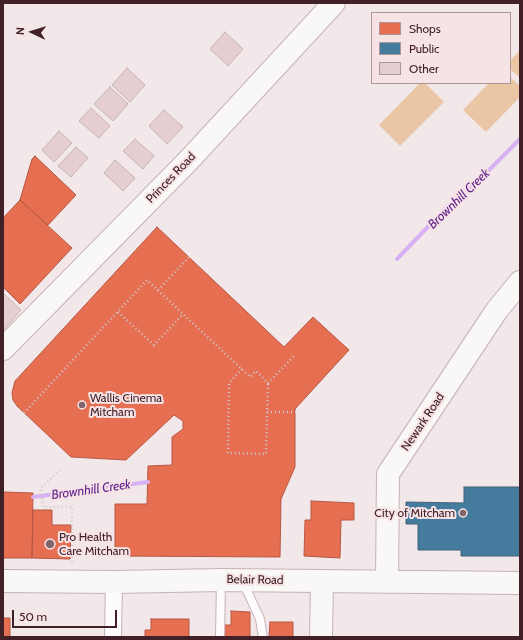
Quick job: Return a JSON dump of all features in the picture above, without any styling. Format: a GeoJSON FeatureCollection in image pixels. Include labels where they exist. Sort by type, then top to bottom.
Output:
{"type":"FeatureCollection","features":[{"type":"Feature","properties":{"kind":"street","name":"Princes Road"},"geometry":{"type":"LineString","coordinates":[[3,349],[188,161],[334,3]]}},
{"type":"Feature","properties":{"kind":"street","name":"Newark Road"},"geometry":{"type":"LineString","coordinates":[[387,582],[388,474],[497,310],[520,282]]}},
{"type":"Feature","properties":{"kind":"street","name":"Belair Road"},"geometry":{"type":"LineString","coordinates":[[3,581],[114,582],[242,580],[516,584]]}},
{"type":"Feature","properties":{"kind":"street"},"geometry":{"type":"LineString","coordinates":[[113,637],[114,582]]}},
{"type":"Feature","properties":{"kind":"street"},"geometry":{"type":"LineString","coordinates":[[321,637],[322,582]]}},
{"type":"Feature","properties":{"kind":"lane"},"geometry":{"type":"LineString","coordinates":[[220,637],[221,580]]}},
{"type":"Feature","properties":{"kind":"lane"},"geometry":{"type":"LineString","coordinates":[[242,580],[250,594],[260,619],[263,637]]}},
{"type":"Feature","properties":{"kind":"path"},"geometry":{"type":"LineString","coordinates":[[158,290],[189,257]]}},
{"type":"Feature","properties":{"kind":"path"},"geometry":{"type":"LineString","coordinates":[[24,413],[147,280],[250,377],[256,371],[268,383]]}},
{"type":"Feature","properties":{"kind":"path"},"geometry":{"type":"LineString","coordinates":[[118,312],[154,345],[183,314]]}},
{"type":"Feature","properties":{"kind":"path"},"geometry":{"type":"LineString","coordinates":[[242,369],[229,383],[228,453],[266,454],[268,383],[294,356]]}},
{"type":"Feature","properties":{"kind":"path"},"geometry":{"type":"LineString","coordinates":[[267,412],[296,412]]}},
{"type":"Feature","properties":{"kind":"path"},"geometry":{"type":"LineString","coordinates":[[60,470],[41,488],[43,507],[72,507],[72,581]]}},
{"type":"Feature","properties":{"kind":"shaded area"},"geometry":{"type":"Polygon","coordinates":[[[520,50],[520,78],[511,70],[511,60],[520,50]]]}},
{"type":"Feature","properties":{"kind":"shaded area"},"geometry":{"type":"Polygon","coordinates":[[[511,78],[520,86],[520,97],[486,132],[463,110],[488,84],[511,84],[511,78]]]}},
{"type":"Feature","properties":{"kind":"shaded area"},"geometry":{"type":"Polygon","coordinates":[[[419,84],[426,84],[444,102],[400,146],[379,125],[419,84]]]}},
{"type":"Feature","properties":{"kind":"building: Shops"},"geometry":{"type":"Polygon","coordinates":[[[35,156],[76,195],[48,225],[20,200],[32,159],[35,156]]]}},
{"type":"Feature","properties":{"kind":"building: Shops"},"geometry":{"type":"Polygon","coordinates":[[[20,200],[72,248],[20,304],[3,287],[3,218],[20,200]]]}},
{"type":"Feature","properties":{"kind":"building: Shops"},"geometry":{"type":"Polygon","coordinates":[[[157,227],[284,347],[313,317],[349,350],[295,409],[295,467],[281,499],[280,557],[115,556],[115,504],[147,504],[148,466],[172,465],[172,437],[183,429],[183,421],[174,415],[126,460],[71,457],[17,406],[13,400],[12,393],[15,381],[157,227]]]}},
{"type":"Feature","properties":{"kind":"building: Shops"},"geometry":{"type":"Polygon","coordinates":[[[3,492],[33,493],[32,558],[3,558],[3,492]]]}},
{"type":"Feature","properties":{"kind":"building: Shops"},"geometry":{"type":"Polygon","coordinates":[[[311,501],[354,503],[354,520],[341,520],[340,558],[304,556],[305,520],[311,520],[311,501]]]}},
{"type":"Feature","properties":{"kind":"building: Shops"},"geometry":{"type":"Polygon","coordinates":[[[33,510],[52,510],[52,525],[71,525],[70,559],[32,558],[33,510]]]}},
{"type":"Feature","properties":{"kind":"building: Shops"},"geometry":{"type":"Polygon","coordinates":[[[231,611],[250,612],[250,636],[253,637],[223,637],[224,625],[231,625],[231,611]]]}},
{"type":"Feature","properties":{"kind":"building: Shops"},"geometry":{"type":"Polygon","coordinates":[[[3,618],[10,618],[10,637],[3,637],[3,618]]]}},
{"type":"Feature","properties":{"kind":"building: Shops"},"geometry":{"type":"Polygon","coordinates":[[[151,619],[189,619],[189,637],[145,637],[145,630],[151,630],[151,619]]]}},
{"type":"Feature","properties":{"kind":"building: Shops"},"geometry":{"type":"Polygon","coordinates":[[[270,622],[293,622],[293,637],[269,637],[270,622]]]}},
{"type":"Feature","properties":{"kind":"building: Public","name":"City of Mitcham"},"geometry":{"type":"Polygon","coordinates":[[[464,487],[520,487],[520,556],[461,556],[461,550],[418,550],[418,524],[406,524],[406,502],[464,503],[464,487]]]}},
{"type":"Feature","properties":{"kind":"building: Other"},"geometry":{"type":"Polygon","coordinates":[[[225,32],[243,49],[228,66],[210,49],[225,32]]]}},
{"type":"Feature","properties":{"kind":"building: Other"},"geometry":{"type":"Polygon","coordinates":[[[127,68],[145,85],[130,102],[112,85],[127,68]]]}},
{"type":"Feature","properties":{"kind":"building: Other"},"geometry":{"type":"Polygon","coordinates":[[[110,87],[128,104],[113,121],[94,104],[110,87]]]}},
{"type":"Feature","properties":{"kind":"building: Other"},"geometry":{"type":"Polygon","coordinates":[[[91,108],[110,126],[99,138],[79,121],[91,108]]]}},
{"type":"Feature","properties":{"kind":"building: Other"},"geometry":{"type":"Polygon","coordinates":[[[164,110],[183,127],[167,144],[149,126],[164,110]]]}},
{"type":"Feature","properties":{"kind":"building: Other"},"geometry":{"type":"Polygon","coordinates":[[[59,131],[72,143],[54,162],[42,150],[59,131]]]}},
{"type":"Feature","properties":{"kind":"building: Other"},"geometry":{"type":"Polygon","coordinates":[[[135,139],[154,156],[143,169],[123,151],[135,139]]]}},
{"type":"Feature","properties":{"kind":"building: Other"},"geometry":{"type":"Polygon","coordinates":[[[76,147],[88,158],[71,177],[58,166],[76,147]]]}},
{"type":"Feature","properties":{"kind":"building: Other"},"geometry":{"type":"Polygon","coordinates":[[[115,160],[135,178],[123,191],[104,173],[115,160]]]}},
{"type":"Feature","properties":{"kind":"building: Other"},"geometry":{"type":"Polygon","coordinates":[[[3,293],[21,310],[3,331],[3,293]]]}},
{"type":"Feature","properties":{"kind":"waterway","name":"Brownhill Creek"},"geometry":{"type":"LineString","coordinates":[[397,259],[447,207],[474,185],[520,139]]}},
{"type":"Feature","properties":{"kind":"waterway","name":"Brownhill Creek"},"geometry":{"type":"LineString","coordinates":[[33,497],[148,482]]}},
{"type":"Feature","properties":{"kind":"place","name":"Wallis Cinema Mitcham"},"geometry":{"type":"Point","coordinates":[82,405]}},
{"type":"Feature","properties":{"kind":"place","name":"City of Mitcham"},"geometry":{"type":"Point","coordinates":[463,513]}},
{"type":"Feature","properties":{"kind":"place","name":"Pro Health Care Mitcham"},"geometry":{"type":"Point","coordinates":[50,544]}}]}
